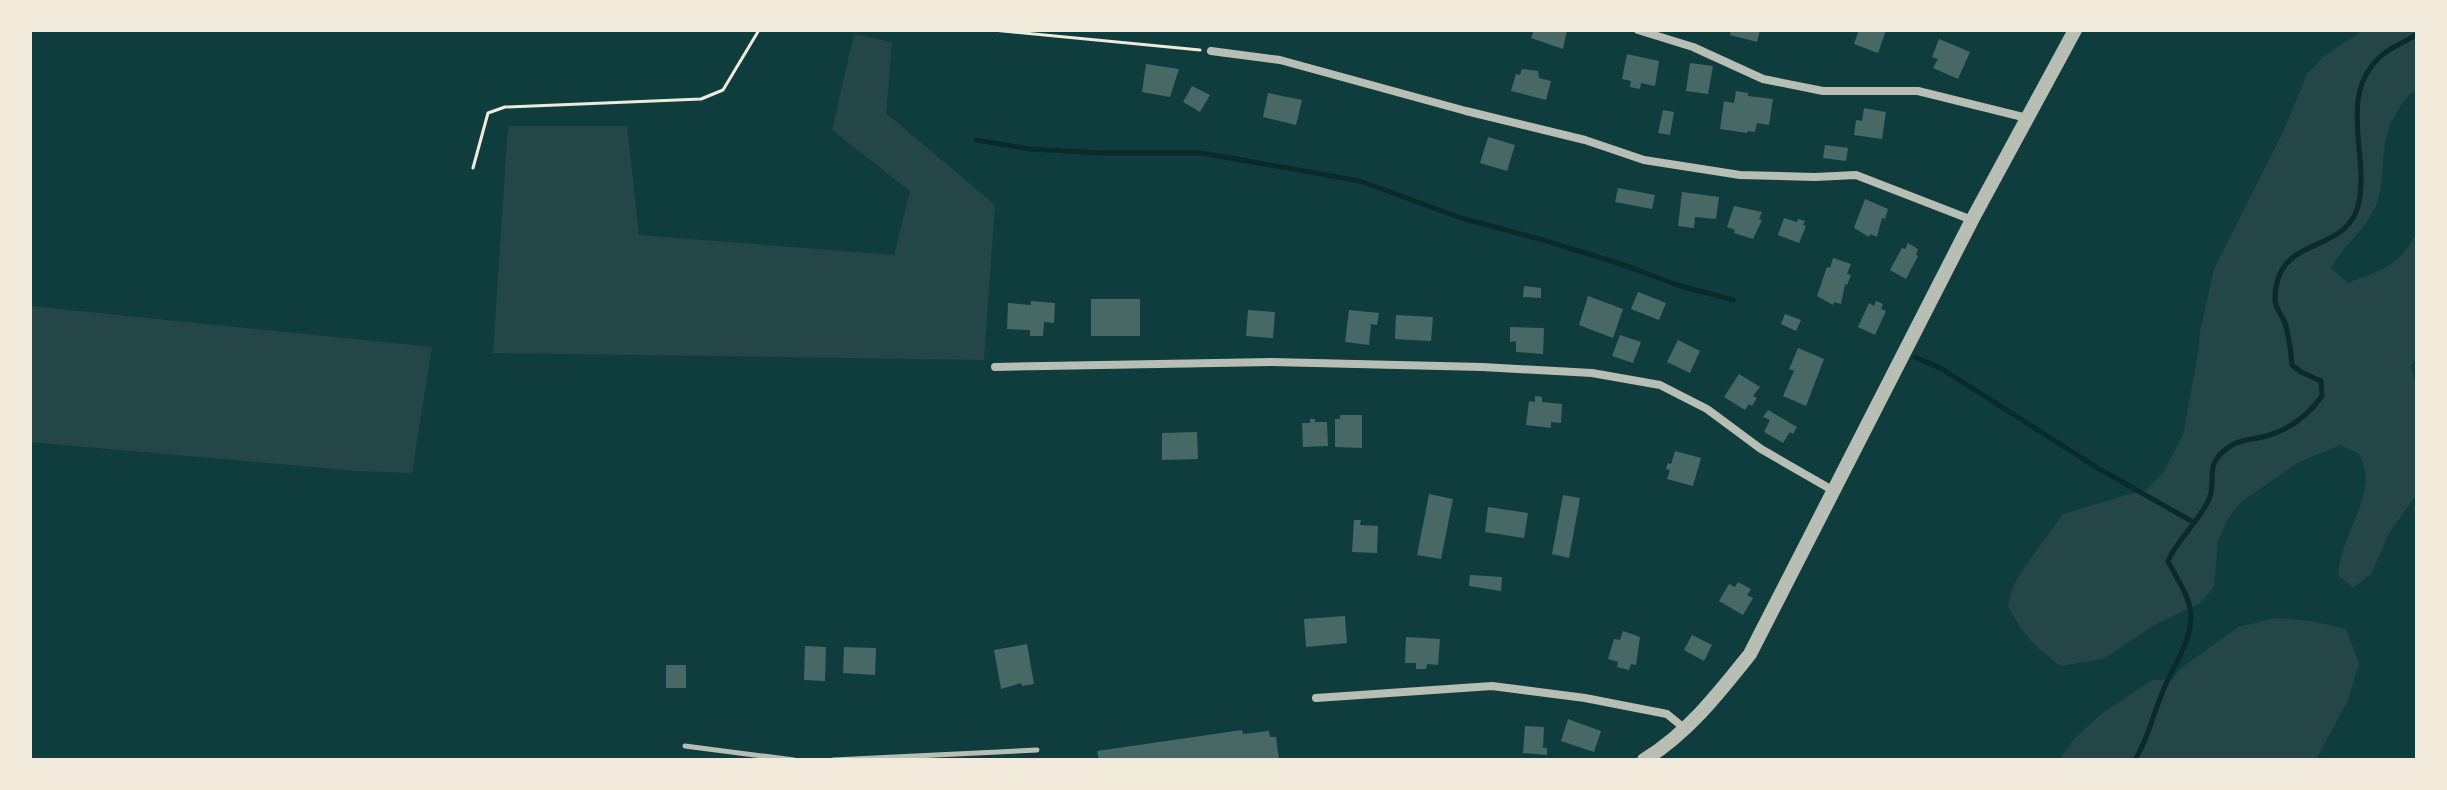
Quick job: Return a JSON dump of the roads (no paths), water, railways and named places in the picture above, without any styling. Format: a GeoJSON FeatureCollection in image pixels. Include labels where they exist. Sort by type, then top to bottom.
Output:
{"type":"FeatureCollection","features":[{"type":"Feature","properties":{"kind":"street"},"geometry":{"type":"LineString","coordinates":[[1638,30],[1693,47],[1763,79],[1823,91],[1918,91],[2027,118]]}},
{"type":"Feature","properties":{"kind":"street"},"geometry":{"type":"LineString","coordinates":[[1644,760],[1684,728],[1713,699],[1750,654],[1972,220],[2075,30]]}},
{"type":"Feature","properties":{"kind":"street"},"geometry":{"type":"LineString","coordinates":[[1211,51],[1280,60],[1585,140],[1644,160],[1740,175],[1856,175],[1972,220]]}},
{"type":"Feature","properties":{"kind":"street"},"geometry":{"type":"LineString","coordinates":[[995,367],[1272,362],[1592,373],[1660,385],[1707,409],[1761,449],[1834,491]]}},
{"type":"Feature","properties":{"kind":"street"},"geometry":{"type":"LineString","coordinates":[[1316,698],[1492,686],[1558,694],[1667,714],[1684,728]]}},
{"type":"Feature","properties":{"kind":"lane"},"geometry":{"type":"LineString","coordinates":[[685,746],[794,760]]}},
{"type":"Feature","properties":{"kind":"lane"},"geometry":{"type":"LineString","coordinates":[[833,760],[1037,750]]}},
{"type":"Feature","properties":{"kind":"waterway"},"geometry":{"type":"LineString","coordinates":[[2135,760],[2190,630],[2189,604],[2168,561],[2209,499],[2213,465],[2222,452],[2235,443],[2288,427],[2303,417],[2322,396],[2321,381],[2292,365],[2284,320],[2275,301],[2278,279],[2286,264],[2298,254],[2341,231],[2352,219],[2359,202],[2361,184],[2357,126],[2360,89],[2381,56],[2417,34]]}},
{"type":"Feature","properties":{"kind":"waterway"},"geometry":{"type":"LineString","coordinates":[[976,140],[1030,149],[1202,153],[1360,181],[1461,218],[1543,240],[1677,285],[1733,300]]}},
{"type":"Feature","properties":{"kind":"waterway"},"geometry":{"type":"LineString","coordinates":[[1915,357],[1942,369],[2096,467],[2193,522]]}}]}
